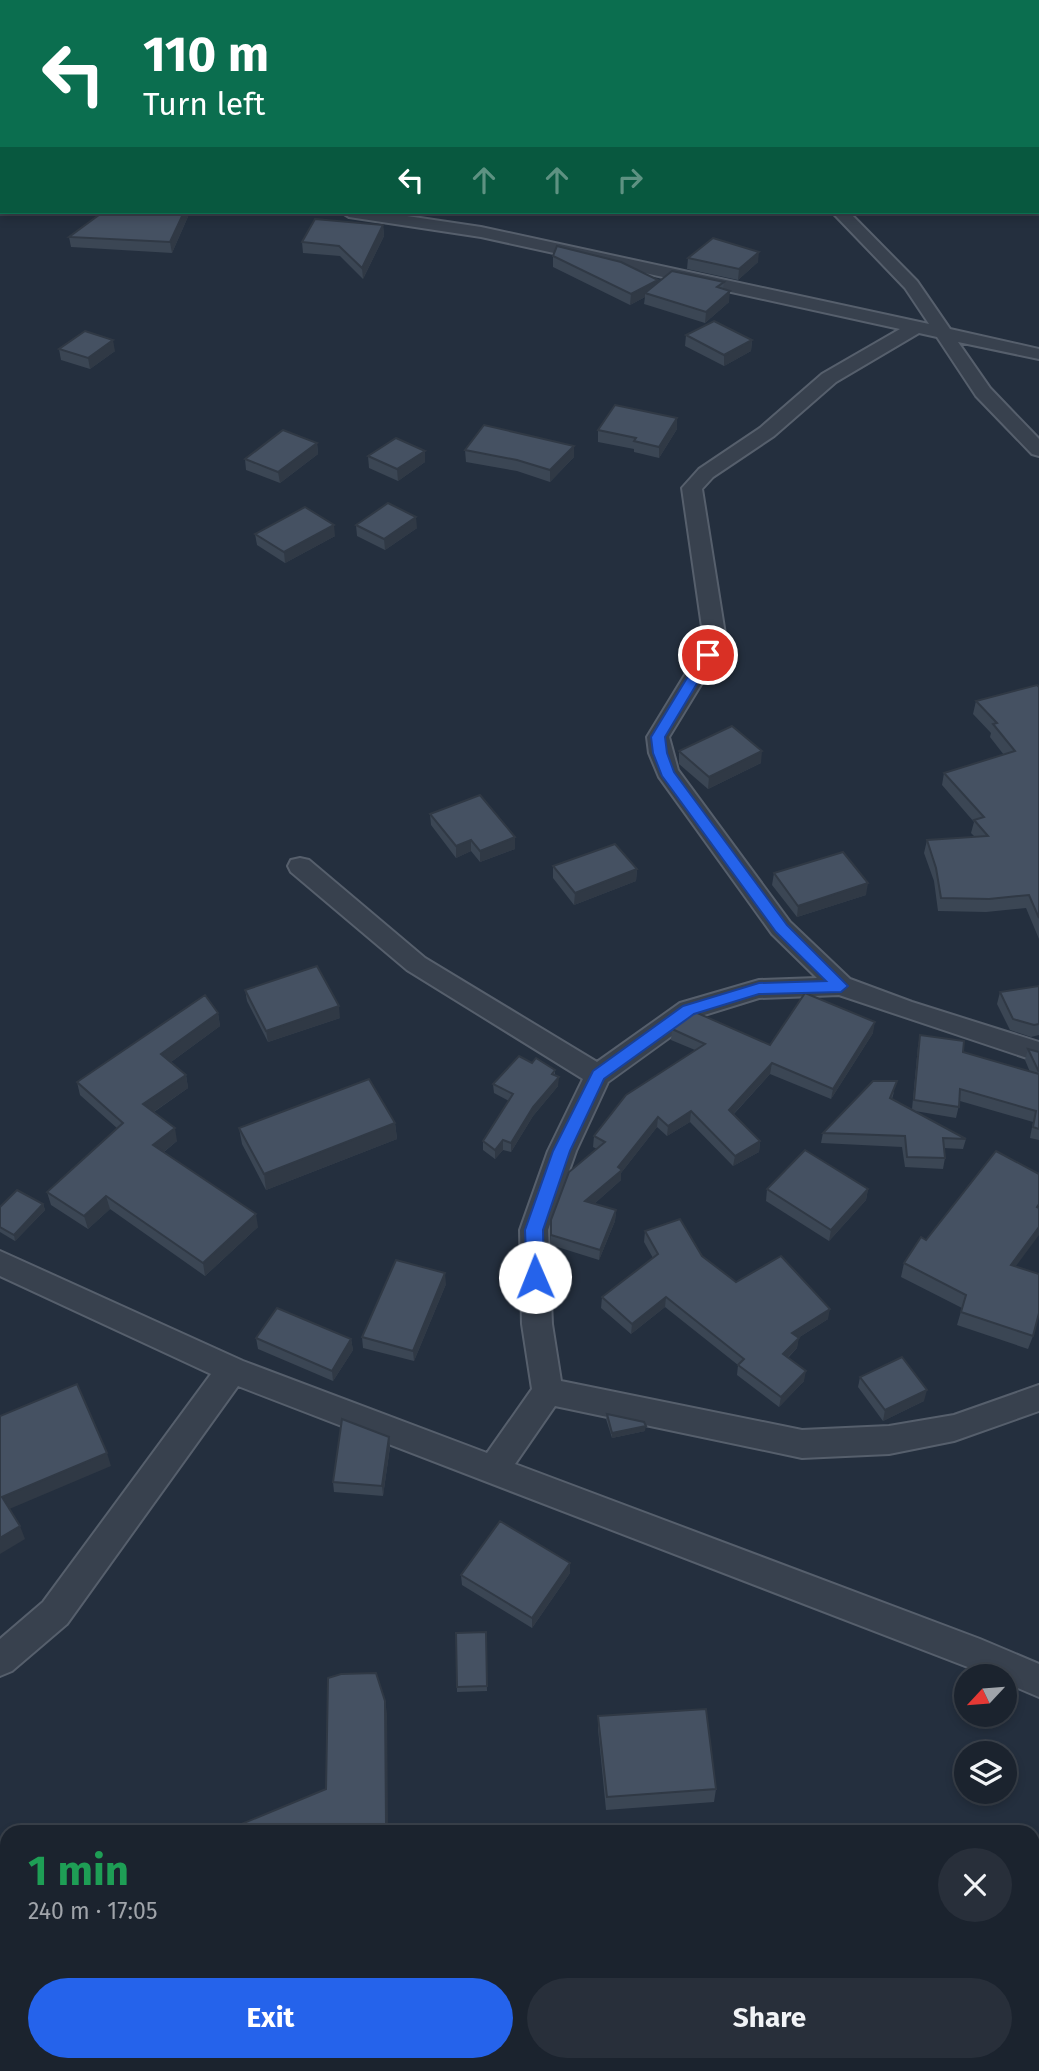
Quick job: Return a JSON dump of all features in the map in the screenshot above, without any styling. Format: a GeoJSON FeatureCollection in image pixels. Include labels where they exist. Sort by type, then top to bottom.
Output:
{"type":"FeatureCollection","features":[{"type":"Feature","properties":{"kind":"street"},"geometry":{"type":"LineString","coordinates":[[362,214],[481,232],[1039,354]]}},
{"type":"Feature","properties":{"kind":"street"},"geometry":{"type":"LineString","coordinates":[[842,214],[911,285],[983,392],[1039,450]]}},
{"type":"Feature","properties":{"kind":"street"},"geometry":{"type":"LineString","coordinates":[[841,986],[781,928],[667,772],[658,737],[708,655],[715,634],[692,488],[706,473],[767,432],[829,378],[916,327]]}},
{"type":"Feature","properties":{"kind":"street"},"geometry":{"type":"LineString","coordinates":[[300,866],[416,964],[598,1075]]}},
{"type":"Feature","properties":{"kind":"street"},"geometry":{"type":"LineString","coordinates":[[494,1469],[548,1391],[537,1324],[534,1230],[562,1151],[598,1075],[689,1010],[759,989],[841,986],[903,1009],[1039,1052]]}},
{"type":"Feature","properties":{"kind":"street"},"geometry":{"type":"LineString","coordinates":[[0,1263],[232,1370],[967,1650],[1039,1681]]}},
{"type":"Feature","properties":{"kind":"street"},"geometry":{"type":"LineString","coordinates":[[0,1660],[55,1613],[232,1370]]}},
{"type":"Feature","properties":{"kind":"street"},"geometry":{"type":"LineString","coordinates":[[548,1391],[802,1444],[889,1440],[954,1428],[1039,1398]]}},
{"type":"Feature","properties":{"kind":"building"},"geometry":{"type":"Polygon","coordinates":[[[100,214],[183,214],[170,242],[69,237],[100,214]]]}},
{"type":"Feature","properties":{"kind":"building"},"geometry":{"type":"Polygon","coordinates":[[[315,219],[383,225],[362,268],[339,246],[302,242],[315,219]]]}},
{"type":"Feature","properties":{"kind":"building"},"geometry":{"type":"Polygon","coordinates":[[[713,238],[759,252],[739,269],[688,258],[713,238]]]}},
{"type":"Feature","properties":{"kind":"building"},"geometry":{"type":"Polygon","coordinates":[[[557,246],[621,262],[658,280],[631,294],[553,256],[557,246]]]}},
{"type":"Feature","properties":{"kind":"building"},"geometry":{"type":"Polygon","coordinates":[[[672,271],[724,282],[717,287],[730,291],[706,312],[645,293],[672,271]]]}},
{"type":"Feature","properties":{"kind":"building"},"geometry":{"type":"Polygon","coordinates":[[[714,321],[752,340],[724,355],[686,335],[714,321]]]}},
{"type":"Feature","properties":{"kind":"building"},"geometry":{"type":"Polygon","coordinates":[[[85,331],[113,340],[88,358],[59,349],[85,331]]]}},
{"type":"Feature","properties":{"kind":"building"},"geometry":{"type":"Polygon","coordinates":[[[615,405],[677,418],[659,447],[634,441],[636,438],[598,430],[615,405]]]}},
{"type":"Feature","properties":{"kind":"building"},"geometry":{"type":"Polygon","coordinates":[[[484,425],[574,446],[550,470],[517,460],[465,450],[484,425]]]}},
{"type":"Feature","properties":{"kind":"building"},"geometry":{"type":"Polygon","coordinates":[[[283,430],[317,443],[278,472],[245,459],[283,430]]]}},
{"type":"Feature","properties":{"kind":"building"},"geometry":{"type":"Polygon","coordinates":[[[396,438],[425,451],[397,469],[368,456],[396,438]]]}},
{"type":"Feature","properties":{"kind":"building"},"geometry":{"type":"Polygon","coordinates":[[[388,503],[416,517],[384,539],[356,525],[388,503]]]}},
{"type":"Feature","properties":{"kind":"building"},"geometry":{"type":"Polygon","coordinates":[[[305,507],[334,525],[284,552],[255,534],[305,507]]]}},
{"type":"Feature","properties":{"kind":"building"},"geometry":{"type":"Polygon","coordinates":[[[1037,685],[1039,918],[1029,895],[989,899],[941,898],[936,868],[927,840],[988,836],[974,820],[984,817],[944,773],[1015,751],[993,724],[997,723],[976,701],[1037,685]]]}},
{"type":"Feature","properties":{"kind":"building"},"geometry":{"type":"Polygon","coordinates":[[[732,726],[762,751],[709,777],[679,751],[732,726]]]}},
{"type":"Feature","properties":{"kind":"building"},"geometry":{"type":"Polygon","coordinates":[[[480,795],[515,837],[480,851],[471,840],[456,846],[430,814],[480,795]]]}},
{"type":"Feature","properties":{"kind":"building"},"geometry":{"type":"Polygon","coordinates":[[[615,844],[637,869],[575,893],[553,866],[615,844]]]}},
{"type":"Feature","properties":{"kind":"building"},"geometry":{"type":"Polygon","coordinates":[[[843,852],[868,883],[798,906],[774,873],[843,852]]]}},
{"type":"Feature","properties":{"kind":"building"},"geometry":{"type":"Polygon","coordinates":[[[317,966],[339,1006],[266,1031],[245,990],[317,966]]]}},
{"type":"Feature","properties":{"kind":"building"},"geometry":{"type":"Polygon","coordinates":[[[1039,986],[1039,1024],[1013,1019],[1000,992],[1039,986]]]}},
{"type":"Feature","properties":{"kind":"building"},"geometry":{"type":"Polygon","coordinates":[[[805,993],[875,1022],[833,1089],[772,1063],[729,1110],[760,1141],[735,1156],[691,1111],[668,1126],[658,1117],[618,1167],[622,1170],[585,1201],[616,1210],[600,1250],[551,1235],[551,1220],[569,1172],[605,1142],[594,1136],[626,1095],[705,1044],[672,1029],[695,1012],[770,1045],[805,993]]]}},
{"type":"Feature","properties":{"kind":"building"},"geometry":{"type":"Polygon","coordinates":[[[205,995],[218,1013],[161,1054],[186,1075],[143,1104],[175,1128],[153,1145],[256,1214],[203,1263],[106,1196],[84,1216],[47,1192],[123,1123],[77,1082],[205,995]]]}},
{"type":"Feature","properties":{"kind":"building"},"geometry":{"type":"Polygon","coordinates":[[[920,1035],[964,1041],[963,1052],[1039,1074],[1039,1129],[1033,1127],[1036,1111],[960,1089],[959,1107],[914,1100],[920,1035]]]}},
{"type":"Feature","properties":{"kind":"building"},"geometry":{"type":"Polygon","coordinates":[[[1028,1049],[1039,1052],[1039,1072],[1028,1049]]]}},
{"type":"Feature","properties":{"kind":"building"},"geometry":{"type":"Polygon","coordinates":[[[519,1056],[532,1063],[536,1058],[555,1070],[552,1074],[559,1077],[533,1107],[511,1143],[503,1140],[495,1150],[483,1141],[513,1094],[493,1084],[519,1056]]]}},
{"type":"Feature","properties":{"kind":"building"},"geometry":{"type":"Polygon","coordinates":[[[369,1079],[395,1123],[264,1174],[239,1128],[369,1079]]]}},
{"type":"Feature","properties":{"kind":"building"},"geometry":{"type":"Polygon","coordinates":[[[873,1081],[897,1081],[890,1098],[966,1139],[943,1138],[945,1158],[907,1157],[905,1136],[823,1133],[873,1081]]]}},
{"type":"Feature","properties":{"kind":"building"},"geometry":{"type":"Polygon","coordinates":[[[805,1150],[868,1189],[831,1230],[767,1189],[805,1150]]]}},
{"type":"Feature","properties":{"kind":"building"},"geometry":{"type":"Polygon","coordinates":[[[996,1151],[1039,1174],[1039,1227],[1011,1265],[1039,1274],[1039,1313],[1033,1336],[961,1312],[966,1295],[904,1263],[921,1237],[926,1240],[996,1151]]]}},
{"type":"Feature","properties":{"kind":"building"},"geometry":{"type":"Polygon","coordinates":[[[17,1190],[43,1204],[14,1235],[0,1227],[0,1207],[17,1190]]]}},
{"type":"Feature","properties":{"kind":"building"},"geometry":{"type":"Polygon","coordinates":[[[680,1219],[702,1256],[736,1282],[781,1256],[830,1309],[792,1333],[799,1338],[783,1354],[806,1371],[781,1397],[738,1365],[744,1359],[666,1297],[632,1324],[602,1297],[658,1254],[645,1231],[680,1219]]]}},
{"type":"Feature","properties":{"kind":"building"},"geometry":{"type":"Polygon","coordinates":[[[396,1260],[445,1273],[413,1351],[362,1337],[396,1260]]]}},
{"type":"Feature","properties":{"kind":"building"},"geometry":{"type":"Polygon","coordinates":[[[277,1308],[351,1339],[332,1371],[256,1338],[277,1308]]]}},
{"type":"Feature","properties":{"kind":"building"},"geometry":{"type":"Polygon","coordinates":[[[902,1357],[927,1390],[885,1410],[860,1377],[902,1357]]]}},
{"type":"Feature","properties":{"kind":"building"},"geometry":{"type":"Polygon","coordinates":[[[77,1384],[107,1453],[2,1497],[20,1526],[0,1538],[0,1416],[77,1384]]]}},
{"type":"Feature","properties":{"kind":"building"},"geometry":{"type":"Polygon","coordinates":[[[607,1414],[644,1422],[646,1426],[612,1433],[607,1414]]]}},
{"type":"Feature","properties":{"kind":"building"},"geometry":{"type":"Polygon","coordinates":[[[342,1419],[389,1437],[382,1486],[333,1482],[342,1419]]]}},
{"type":"Feature","properties":{"kind":"building"},"geometry":{"type":"Polygon","coordinates":[[[500,1521],[570,1563],[532,1618],[461,1575],[500,1521]]]}},
{"type":"Feature","properties":{"kind":"building"},"geometry":{"type":"Polygon","coordinates":[[[486,1632],[487,1686],[457,1687],[456,1633],[486,1632]]]}},
{"type":"Feature","properties":{"kind":"building"},"geometry":{"type":"Polygon","coordinates":[[[376,1673],[385,1701],[387,1825],[239,1825],[326,1789],[328,1678],[341,1674],[376,1673]]]}},
{"type":"Feature","properties":{"kind":"building"},"geometry":{"type":"Polygon","coordinates":[[[706,1709],[716,1789],[607,1797],[598,1716],[706,1709]]]}},
{"type":"Feature","properties":{"kind":"route"},"geometry":{"type":"LineString","coordinates":[[535,1277],[534,1230],[562,1151],[598,1075],[689,1010],[759,989],[841,986],[781,928],[667,772],[658,737],[708,655]]}}]}
